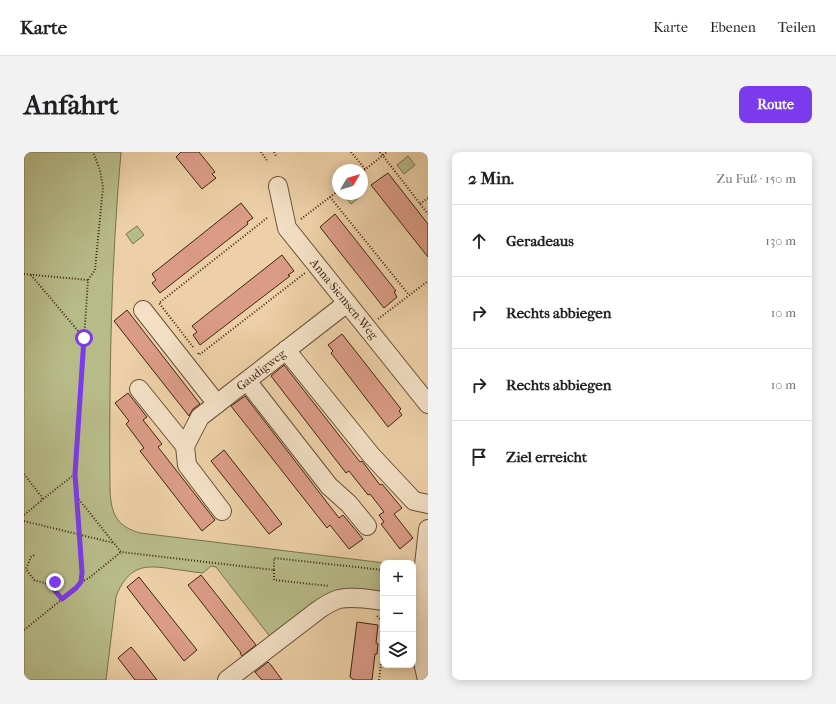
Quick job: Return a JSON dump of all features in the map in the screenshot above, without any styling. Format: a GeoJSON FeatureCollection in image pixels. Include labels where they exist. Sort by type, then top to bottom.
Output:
{"type":"FeatureCollection","features":[{"type":"Feature","properties":{"kind":"street","name":"Anna-Siemsen-Weg"},"geometry":{"type":"LineString","coordinates":[[278,186],[287,228],[428,404]]}},
{"type":"Feature","properties":{"kind":"street","name":"Gaudigweg"},"geometry":{"type":"LineString","coordinates":[[185,446],[200,417],[347,303]]}},
{"type":"Feature","properties":{"kind":"street"},"geometry":{"type":"LineString","coordinates":[[143,310],[217,404]]}},
{"type":"Feature","properties":{"kind":"street"},"geometry":{"type":"LineString","coordinates":[[286,350],[377,461],[414,501],[428,504]]}},
{"type":"Feature","properties":{"kind":"street"},"geometry":{"type":"LineString","coordinates":[[247,381],[329,486],[349,504],[367,526]]}},
{"type":"Feature","properties":{"kind":"street"},"geometry":{"type":"LineString","coordinates":[[139,389],[185,446],[187,465],[222,511]]}},
{"type":"Feature","properties":{"kind":"street"},"geometry":{"type":"LineString","coordinates":[[427,680],[422,662],[417,605],[423,574],[428,529]]}},
{"type":"Feature","properties":{"kind":"street"},"geometry":{"type":"LineString","coordinates":[[227,680],[317,610],[339,599],[345,598],[380,601]]}},
{"type":"Feature","properties":{"kind":"path"},"geometry":{"type":"LineString","coordinates":[[81,582],[82,572],[75,474],[88,280],[95,270],[103,188],[100,170],[93,152]]}},
{"type":"Feature","properties":{"kind":"path"},"geometry":{"type":"LineString","coordinates":[[261,152],[268,162]]}},
{"type":"Feature","properties":{"kind":"path"},"geometry":{"type":"LineString","coordinates":[[274,152],[276,156]]}},
{"type":"Feature","properties":{"kind":"path"},"geometry":{"type":"LineString","coordinates":[[351,152],[361,164]]}},
{"type":"Feature","properties":{"kind":"path"},"geometry":{"type":"LineString","coordinates":[[380,152],[428,214]]}},
{"type":"Feature","properties":{"kind":"path"},"geometry":{"type":"LineString","coordinates":[[368,167],[387,152]]}},
{"type":"Feature","properties":{"kind":"path"},"geometry":{"type":"LineString","coordinates":[[298,222],[330,197],[409,295]]}},
{"type":"Feature","properties":{"kind":"path"},"geometry":{"type":"LineString","coordinates":[[420,204],[428,198]]}},
{"type":"Feature","properties":{"kind":"path"},"geometry":{"type":"LineString","coordinates":[[266,218],[158,303],[199,355],[307,271]]}},
{"type":"Feature","properties":{"kind":"path"},"geometry":{"type":"LineString","coordinates":[[24,274],[88,280]]}},
{"type":"Feature","properties":{"kind":"path"},"geometry":{"type":"LineString","coordinates":[[31,275],[84,338]]}},
{"type":"Feature","properties":{"kind":"path"},"geometry":{"type":"LineString","coordinates":[[375,321],[428,281]]}},
{"type":"Feature","properties":{"kind":"path"},"geometry":{"type":"LineString","coordinates":[[24,474],[42,499]]}},
{"type":"Feature","properties":{"kind":"path"},"geometry":{"type":"LineString","coordinates":[[24,515],[75,474]]}},
{"type":"Feature","properties":{"kind":"path"},"geometry":{"type":"LineString","coordinates":[[76,496],[122,552]]}},
{"type":"Feature","properties":{"kind":"path"},"geometry":{"type":"LineString","coordinates":[[24,521],[115,543]]}},
{"type":"Feature","properties":{"kind":"path"},"geometry":{"type":"LineString","coordinates":[[24,630],[76,588],[81,582],[89,578],[122,552],[274,570]]}},
{"type":"Feature","properties":{"kind":"path"},"geometry":{"type":"LineString","coordinates":[[34,555],[31,557],[26,569],[34,580],[51,586],[62,599]]}},
{"type":"Feature","properties":{"kind":"path"},"geometry":{"type":"LineString","coordinates":[[345,598],[335,587],[274,580],[274,558],[380,570]]}},
{"type":"Feature","properties":{"kind":"path"},"geometry":{"type":"LineString","coordinates":[[51,586],[55,582]]}},
{"type":"Feature","properties":{"kind":"path"},"geometry":{"type":"LineString","coordinates":[[379,680],[380,668]]}},
{"type":"Feature","properties":{"kind":"green space"},"geometry":{"type":"Polygon","coordinates":[[[24,152],[121,152],[115,236],[110,363],[110,490],[116,518],[125,527],[140,533],[380,562],[380,595],[358,591],[271,638],[216,567],[211,566],[203,573],[161,567],[146,567],[129,575],[118,591],[106,680],[24,680],[24,152]]]}},
{"type":"Feature","properties":{"kind":"green space"},"geometry":{"type":"Polygon","coordinates":[[[408,156],[415,165],[404,174],[397,165],[408,156]]]}},
{"type":"Feature","properties":{"kind":"green space"},"geometry":{"type":"Polygon","coordinates":[[[347,200],[356,200],[351,204],[347,200]]]}},
{"type":"Feature","properties":{"kind":"green space"},"geometry":{"type":"Polygon","coordinates":[[[137,226],[144,235],[133,244],[126,234],[137,226]]]}},
{"type":"Feature","properties":{"kind":"building"},"geometry":{"type":"Polygon","coordinates":[[[181,152],[199,152],[215,172],[212,174],[216,178],[202,189],[176,157],[181,152]]]}},
{"type":"Feature","properties":{"kind":"building"},"geometry":{"type":"Polygon","coordinates":[[[388,173],[428,224],[428,257],[371,185],[388,173]]]}},
{"type":"Feature","properties":{"kind":"building"},"geometry":{"type":"Polygon","coordinates":[[[241,203],[253,218],[247,222],[248,224],[160,293],[152,283],[156,280],[152,274],[241,203]]]}},
{"type":"Feature","properties":{"kind":"building"},"geometry":{"type":"Polygon","coordinates":[[[335,214],[396,291],[394,292],[397,297],[384,308],[320,227],[335,214]]]}},
{"type":"Feature","properties":{"kind":"building"},"geometry":{"type":"Polygon","coordinates":[[[282,255],[294,271],[288,275],[290,276],[200,345],[193,335],[197,332],[192,326],[282,255]]]}},
{"type":"Feature","properties":{"kind":"building"},"geometry":{"type":"Polygon","coordinates":[[[127,310],[200,404],[193,409],[189,416],[114,321],[127,310]]]}},
{"type":"Feature","properties":{"kind":"building"},"geometry":{"type":"Polygon","coordinates":[[[342,334],[401,409],[399,411],[402,415],[388,427],[331,353],[333,351],[328,345],[342,334]]]}},
{"type":"Feature","properties":{"kind":"building"},"geometry":{"type":"Polygon","coordinates":[[[284,365],[360,462],[362,461],[380,485],[382,484],[402,508],[394,514],[413,538],[400,549],[381,524],[384,522],[379,515],[384,512],[349,471],[346,473],[271,376],[284,365]]]}},
{"type":"Feature","properties":{"kind":"building"},"geometry":{"type":"Polygon","coordinates":[[[128,393],[147,417],[143,420],[162,444],[158,447],[215,520],[202,531],[140,451],[144,448],[126,424],[129,421],[115,403],[128,393]]]}},
{"type":"Feature","properties":{"kind":"building"},"geometry":{"type":"Polygon","coordinates":[[[245,396],[339,518],[343,515],[363,539],[349,549],[330,525],[327,528],[231,406],[245,396]]]}},
{"type":"Feature","properties":{"kind":"building"},"geometry":{"type":"Polygon","coordinates":[[[224,450],[282,524],[269,534],[211,461],[224,450]]]}},
{"type":"Feature","properties":{"kind":"building"},"geometry":{"type":"Polygon","coordinates":[[[201,575],[256,645],[242,656],[188,585],[201,575]]]}},
{"type":"Feature","properties":{"kind":"building"},"geometry":{"type":"Polygon","coordinates":[[[139,577],[197,650],[184,661],[127,587],[139,577]]]}},
{"type":"Feature","properties":{"kind":"building"},"geometry":{"type":"Polygon","coordinates":[[[357,622],[378,625],[376,643],[378,644],[377,654],[375,654],[372,680],[354,680],[350,677],[357,622]]]}},
{"type":"Feature","properties":{"kind":"building"},"geometry":{"type":"Polygon","coordinates":[[[131,647],[157,680],[135,680],[118,658],[131,647]]]}},
{"type":"Feature","properties":{"kind":"building"},"geometry":{"type":"Polygon","coordinates":[[[268,662],[282,680],[262,680],[255,672],[268,662]]]}},
{"type":"Feature","properties":{"kind":"route"},"geometry":{"type":"LineString","coordinates":[[55,582],[51,586],[62,599],[81,582],[82,572],[75,474],[84,338]]}}]}
